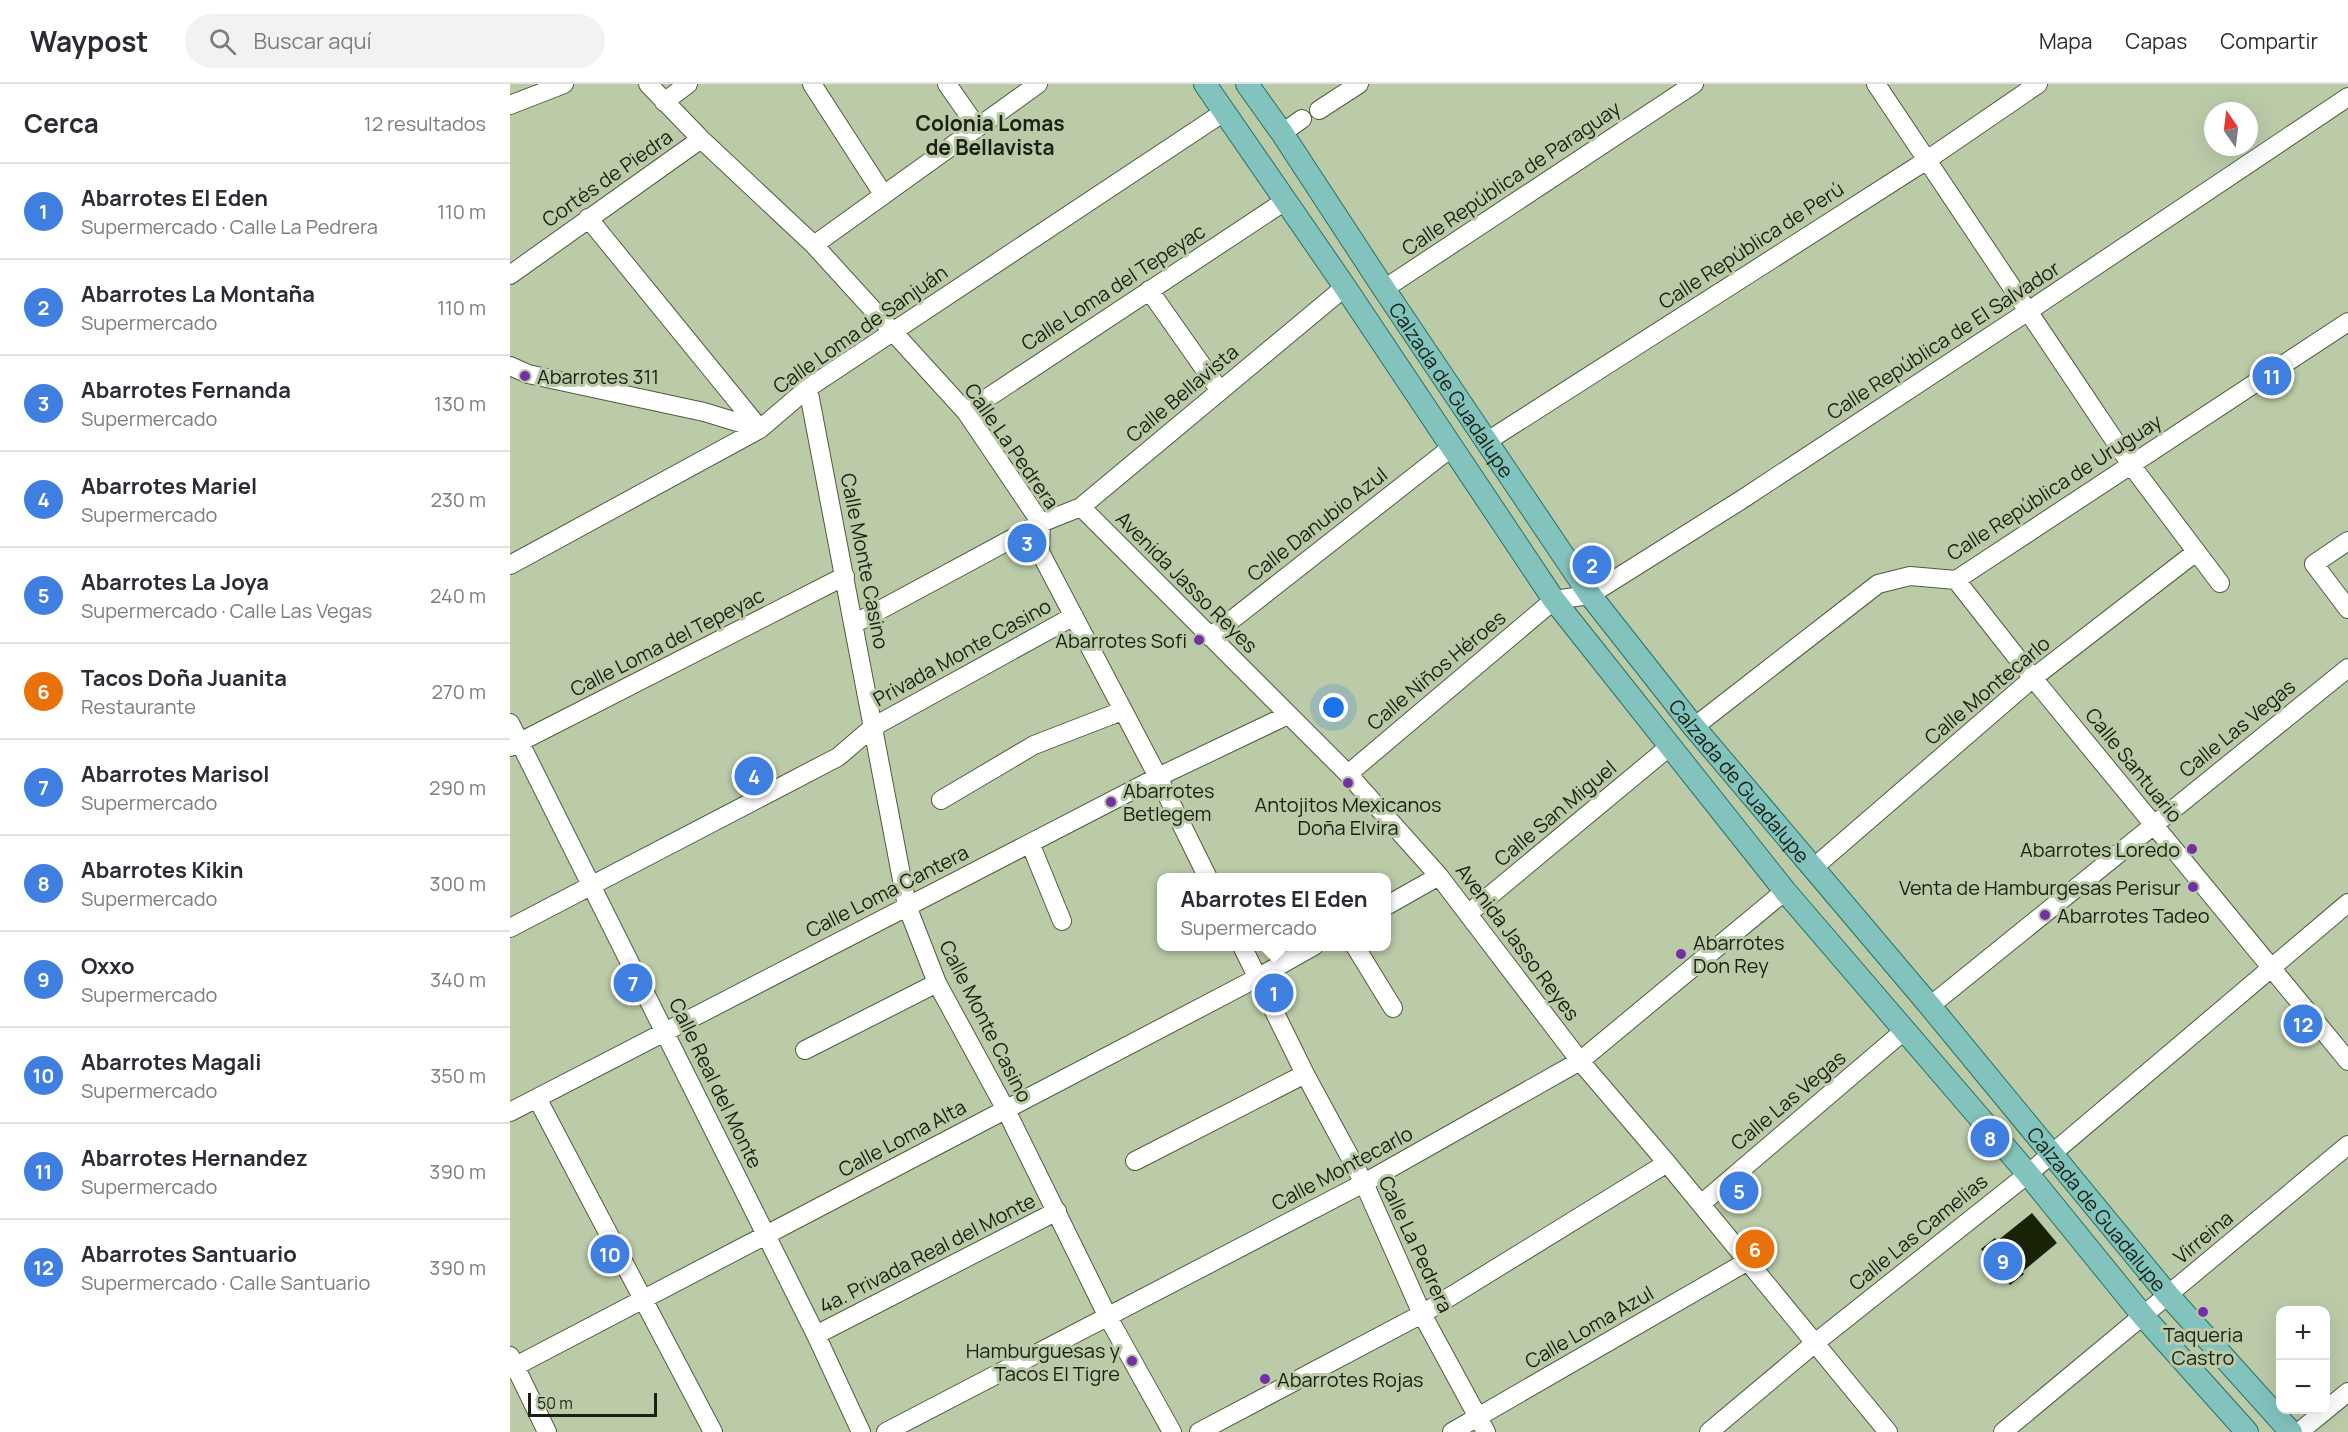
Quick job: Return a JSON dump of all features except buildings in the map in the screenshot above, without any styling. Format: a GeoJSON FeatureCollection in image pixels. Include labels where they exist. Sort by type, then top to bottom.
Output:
{"type":"FeatureCollection","features":[{"type":"Feature","properties":{"kind":"main road","name":"Calzada de Guadalupe"},"geometry":{"type":"LineString","coordinates":[[1205,84],[1345,287],[1554,600],[1785,891],[2028,1174],[2144,1317],[2247,1432]]}},
{"type":"Feature","properties":{"kind":"main road","name":"Calzada de Guadalupe"},"geometry":{"type":"LineString","coordinates":[[1247,84],[1590,595],[1694,727],[1812,869],[1930,1006],[2168,1294],[2291,1432]]}},
{"type":"Feature","properties":{"kind":"street"},"geometry":{"type":"LineString","coordinates":[[510,105],[564,84]]}},
{"type":"Feature","properties":{"kind":"street","name":"Calle La Pedrera"},"geometry":{"type":"LineString","coordinates":[[648,84],[700,139],[814,245],[966,412],[1041,523],[1040,552],[1206,873]]}},
{"type":"Feature","properties":{"kind":"street"},"geometry":{"type":"LineString","coordinates":[[664,102],[688,84]]}},
{"type":"Feature","properties":{"kind":"street"},"geometry":{"type":"LineString","coordinates":[[812,84],[883,194]]}},
{"type":"Feature","properties":{"kind":"street"},"geometry":{"type":"LineString","coordinates":[[947,84],[977,127]]}},
{"type":"Feature","properties":{"kind":"street"},"geometry":{"type":"LineString","coordinates":[[814,245],[1038,84]]}},
{"type":"Feature","properties":{"kind":"street"},"geometry":{"type":"LineString","coordinates":[[1319,110],[1359,84]]}},
{"type":"Feature","properties":{"kind":"street","name":"Calle República de Paraguay"},"geometry":{"type":"LineString","coordinates":[[1384,289],[1694,84]]}},
{"type":"Feature","properties":{"kind":"street"},"geometry":{"type":"LineString","coordinates":[[1876,84],[2131,465],[2220,583]]}},
{"type":"Feature","properties":{"kind":"street","name":"Calle República de Perú"},"geometry":{"type":"LineString","coordinates":[[1486,442],[1927,160],[2038,84]]}},
{"type":"Feature","properties":{"kind":"street","name":"Calle República de El Salvador"},"geometry":{"type":"LineString","coordinates":[[1554,600],[1590,595],[1741,500],[2348,98]]}},
{"type":"Feature","properties":{"kind":"street","name":"Calle Loma de Sanjuán"},"geometry":{"type":"LineString","coordinates":[[510,565],[760,429],[808,388],[1224,112]]}},
{"type":"Feature","properties":{"kind":"street"},"geometry":{"type":"LineString","coordinates":[[1282,133],[1302,119]]}},
{"type":"Feature","properties":{"kind":"street","name":"Cortés de Piedra"},"geometry":{"type":"LineString","coordinates":[[510,275],[700,139]]}},
{"type":"Feature","properties":{"kind":"street","name":"Calle Loma del Tepeyac"},"geometry":{"type":"LineString","coordinates":[[966,412],[1285,201]]}},
{"type":"Feature","properties":{"kind":"street"},"geometry":{"type":"LineString","coordinates":[[588,218],[760,429]]}},
{"type":"Feature","properties":{"kind":"street","name":"Calle Bellavista"},"geometry":{"type":"LineString","coordinates":[[1041,523],[1081,507],[1345,287]]}},
{"type":"Feature","properties":{"kind":"street"},"geometry":{"type":"LineString","coordinates":[[1149,290],[1220,391]]}},
{"type":"Feature","properties":{"kind":"street","name":"Calle República de Uruguay"},"geometry":{"type":"LineString","coordinates":[[1694,727],[1878,584],[1910,576],[1956,580],[2348,322]]}},
{"type":"Feature","properties":{"kind":"street"},"geometry":{"type":"LineString","coordinates":[[510,366],[528,375],[704,412],[760,429]]}},
{"type":"Feature","properties":{"kind":"street"},"geometry":{"type":"LineString","coordinates":[[510,384],[528,375]]}},
{"type":"Feature","properties":{"kind":"street","name":"Calle Monte Casino"},"geometry":{"type":"LineString","coordinates":[[808,388],[907,906],[937,983],[1005,1108],[1108,1317],[1172,1432]]}},
{"type":"Feature","properties":{"kind":"street","name":"Calle Danubio Azul"},"geometry":{"type":"LineString","coordinates":[[1210,637],[1452,447]]}},
{"type":"Feature","properties":{"kind":"street","name":"Avenida Jasso Reyes"},"geometry":{"type":"LineString","coordinates":[[1081,507],[1348,774],[1439,876],[1580,1061],[1888,1432]]}},
{"type":"Feature","properties":{"kind":"street"},"geometry":{"type":"LineString","coordinates":[[854,624],[1041,523]]}},
{"type":"Feature","properties":{"kind":"street"},"geometry":{"type":"LineString","coordinates":[[2348,541],[2314,564],[2348,609]]}},
{"type":"Feature","properties":{"kind":"street","name":"Calle Montecarlo"},"geometry":{"type":"LineString","coordinates":[[1812,869],[2033,678],[2196,552]]}},
{"type":"Feature","properties":{"kind":"street","name":"Calle Loma del Tepeyac"},"geometry":{"type":"LineString","coordinates":[[515,745],[845,576]]}},
{"type":"Feature","properties":{"kind":"street","name":"Calle Santuario"},"geometry":{"type":"LineString","coordinates":[[1956,580],[2033,678],[2348,1061]]}},
{"type":"Feature","properties":{"kind":"street","name":"Calle Niños Héroes"},"geometry":{"type":"LineString","coordinates":[[1348,774],[1554,600]]}},
{"type":"Feature","properties":{"kind":"street","name":"Privada Monte Casino"},"geometry":{"type":"LineString","coordinates":[[510,928],[838,757],[873,727],[1074,616]]}},
{"type":"Feature","properties":{"kind":"street","name":"Calle Las Vegas"},"geometry":{"type":"LineString","coordinates":[[1930,1006],[2348,668]]}},
{"type":"Feature","properties":{"kind":"street"},"geometry":{"type":"LineString","coordinates":[[941,800],[1034,745],[1122,711]]}},
{"type":"Feature","properties":{"kind":"street","name":"Calle Loma Cantera"},"geometry":{"type":"LineString","coordinates":[[510,1112],[1158,777],[1288,715]]}},
{"type":"Feature","properties":{"kind":"street","name":"Calle Real del Monte"},"geometry":{"type":"LineString","coordinates":[[510,723],[515,745],[593,885],[816,1335],[861,1432]]}},
{"type":"Feature","properties":{"kind":"street","name":"Calle San Miguel"},"geometry":{"type":"LineString","coordinates":[[1469,913],[1669,747]]}},
{"type":"Feature","properties":{"kind":"street"},"geometry":{"type":"LineString","coordinates":[[1030,843],[1062,921]]}},
{"type":"Feature","properties":{"kind":"street"},"geometry":{"type":"LineString","coordinates":[[1391,903],[1439,876]]}},
{"type":"Feature","properties":{"kind":"street","name":"Calle Montecarlo"},"geometry":{"type":"LineString","coordinates":[[886,1432],[1364,1183],[1580,1061],[1785,891]]}},
{"type":"Feature","properties":{"kind":"street","name":"Calle Las Camelias"},"geometry":{"type":"LineString","coordinates":[[1708,1432],[1815,1343],[2028,1174],[2348,903]]}},
{"type":"Feature","properties":{"kind":"street","name":"Calle La Pedrera"},"geometry":{"type":"LineString","coordinates":[[1244,951],[1305,1074],[1364,1183],[1422,1314],[1481,1425]]}},
{"type":"Feature","properties":{"kind":"street","name":"Calle Loma Alta"},"geometry":{"type":"LineString","coordinates":[[512,1363],[644,1300],[1305,951]]}},
{"type":"Feature","properties":{"kind":"street"},"geometry":{"type":"LineString","coordinates":[[1358,951],[1394,1008]]}},
{"type":"Feature","properties":{"kind":"street"},"geometry":{"type":"LineString","coordinates":[[806,1050],[937,983]]}},
{"type":"Feature","properties":{"kind":"street","name":"Calle Las Vegas"},"geometry":{"type":"LineString","coordinates":[[1701,1204],[1905,1030]]}},
{"type":"Feature","properties":{"kind":"street"},"geometry":{"type":"LineString","coordinates":[[1135,1161],[1305,1074]]}},
{"type":"Feature","properties":{"kind":"street"},"geometry":{"type":"LineString","coordinates":[[537,1098],[713,1432]]}},
{"type":"Feature","properties":{"kind":"street","name":"Virreina"},"geometry":{"type":"LineString","coordinates":[[2003,1432],[2348,1145]]}},
{"type":"Feature","properties":{"kind":"street"},"geometry":{"type":"LineString","coordinates":[[1199,1432],[1422,1314],[1667,1163]]}},
{"type":"Feature","properties":{"kind":"street","name":"4a. Privada Real del Monte"},"geometry":{"type":"LineString","coordinates":[[816,1335],[1057,1211]]}},
{"type":"Feature","properties":{"kind":"street","name":"Calle Loma Azul"},"geometry":{"type":"LineString","coordinates":[[1452,1432],[1481,1425],[1748,1261]]}},
{"type":"Feature","properties":{"kind":"street"},"geometry":{"type":"LineString","coordinates":[[512,1363],[547,1432]]}},
{"type":"Feature","properties":{"kind":"street"},"geometry":{"type":"LineString","coordinates":[[2299,1432],[2348,1392]]}},
{"type":"Feature","properties":{"kind":"place","name":"Abarrotes 311"},"geometry":{"type":"Point","coordinates":[525,376]}},
{"type":"Feature","properties":{"kind":"place","name":"Abarrotes Hernandez"},"geometry":{"type":"Point","coordinates":[2272,376]}},
{"type":"Feature","properties":{"kind":"place","name":"Abarrotes Fernanda"},"geometry":{"type":"Point","coordinates":[1027,543]}},
{"type":"Feature","properties":{"kind":"place","name":"Abarrotes La Montaña"},"geometry":{"type":"Point","coordinates":[1592,565]}},
{"type":"Feature","properties":{"kind":"place","name":"Abarrotes Sofi"},"geometry":{"type":"Point","coordinates":[1199,640]}},
{"type":"Feature","properties":{"kind":"place","name":"Abarrotes Mariel"},"geometry":{"type":"Point","coordinates":[754,776]}},
{"type":"Feature","properties":{"kind":"place","name":"Antojitos Mexicanos Doña Elvira"},"geometry":{"type":"Point","coordinates":[1348,783]}},
{"type":"Feature","properties":{"kind":"place","name":"Abarrotes Betlegem"},"geometry":{"type":"Point","coordinates":[1111,802]}},
{"type":"Feature","properties":{"kind":"place","name":"Abarrotes Loredo"},"geometry":{"type":"Point","coordinates":[2192,849]}},
{"type":"Feature","properties":{"kind":"place","name":"Venta de Hamburgesas Perisur"},"geometry":{"type":"Point","coordinates":[2193,887]}},
{"type":"Feature","properties":{"kind":"place","name":"Abarrotes Tadeo"},"geometry":{"type":"Point","coordinates":[2045,915]}},
{"type":"Feature","properties":{"kind":"place","name":"Abarrotes Don Rey"},"geometry":{"type":"Point","coordinates":[1681,954]}},
{"type":"Feature","properties":{"kind":"place","name":"Abarrotes Marisol"},"geometry":{"type":"Point","coordinates":[633,983]}},
{"type":"Feature","properties":{"kind":"place","name":"Abarrotes El Eden"},"geometry":{"type":"Point","coordinates":[1274,993]}},
{"type":"Feature","properties":{"kind":"place","name":"Abarrotes Santuario"},"geometry":{"type":"Point","coordinates":[2303,1024]}},
{"type":"Feature","properties":{"kind":"place","name":"Abarrotes Kikin"},"geometry":{"type":"Point","coordinates":[1990,1138]}},
{"type":"Feature","properties":{"kind":"place","name":"Abarrotes La Joya"},"geometry":{"type":"Point","coordinates":[1739,1191]}},
{"type":"Feature","properties":{"kind":"place","name":"Tacos Doña Juanita"},"geometry":{"type":"Point","coordinates":[1755,1249]}},
{"type":"Feature","properties":{"kind":"place","name":"Abarrotes Magali"},"geometry":{"type":"Point","coordinates":[610,1254]}},
{"type":"Feature","properties":{"kind":"place","name":"Oxxo"},"geometry":{"type":"Point","coordinates":[2003,1261]}},
{"type":"Feature","properties":{"kind":"place","name":"Taqueria Castro"},"geometry":{"type":"Point","coordinates":[2203,1312]}},
{"type":"Feature","properties":{"kind":"place","name":"Hamburguesas y Tacos El Tigre"},"geometry":{"type":"Point","coordinates":[1132,1361]}},
{"type":"Feature","properties":{"kind":"place","name":"Abarrotes Rojas"},"geometry":{"type":"Point","coordinates":[1265,1379]}},
{"type":"Feature","properties":{"kind":"district","name":"Colonia Lomas de Bellavista"},"geometry":{"type":"Point","coordinates":[990,135]}}]}
